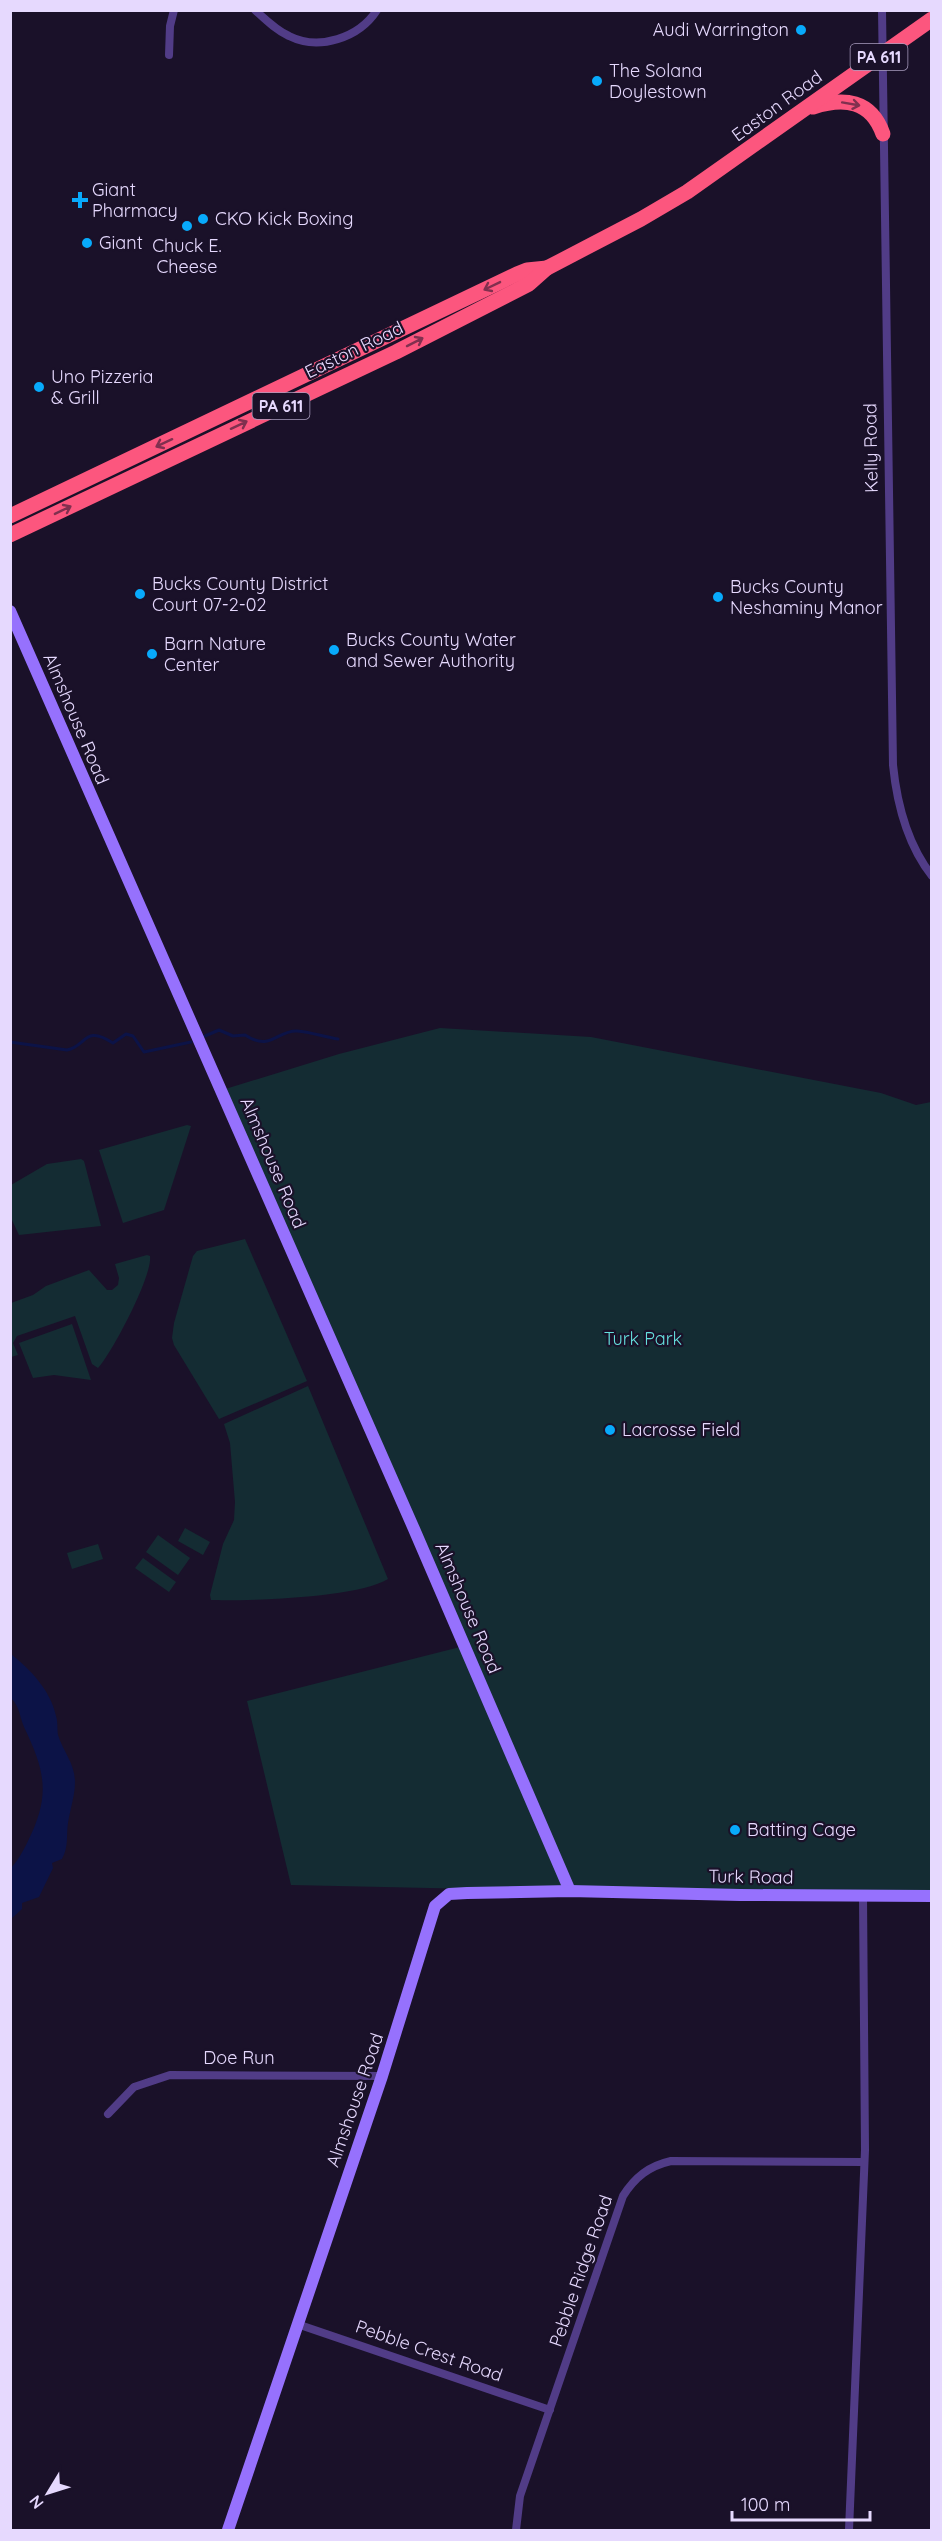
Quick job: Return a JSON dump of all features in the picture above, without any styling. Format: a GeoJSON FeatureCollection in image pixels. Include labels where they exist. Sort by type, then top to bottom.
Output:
{"type":"FeatureCollection","features":[{"type":"Feature","properties":{"kind":"highway","name":"Easton Road"},"geometry":{"type":"LineString","coordinates":[[10,535],[396,352],[529,284],[547,268],[687,192],[932,19]]}},
{"type":"Feature","properties":{"kind":"highway"},"geometry":{"type":"LineString","coordinates":[[804,110],[834,102],[861,105],[873,114],[883,134]]}},
{"type":"Feature","properties":{"kind":"highway","name":"Easton Road"},"geometry":{"type":"LineString","coordinates":[[10,516],[518,274],[527,270],[547,268]]}},
{"type":"Feature","properties":{"kind":"street"},"geometry":{"type":"LineString","coordinates":[[170,55],[174,10]]}},
{"type":"Feature","properties":{"kind":"street"},"geometry":{"type":"LineString","coordinates":[[255,10],[287,36],[309,42],[326,42],[350,35],[368,21],[377,10]]}},
{"type":"Feature","properties":{"kind":"street","name":"Kelly Road"},"geometry":{"type":"LineString","coordinates":[[882,10],[893,765],[896,790],[909,838],[932,876]]}},
{"type":"Feature","properties":{"kind":"street","name":"Almshouse Road"},"geometry":{"type":"LineString","coordinates":[[10,611],[410,1520],[570,1891],[449,1894],[435,1906],[382,2076],[228,2530]]}},
{"type":"Feature","properties":{"kind":"street","name":"Turk Road"},"geometry":{"type":"LineString","coordinates":[[570,1891],[932,1896]]}},
{"type":"Feature","properties":{"kind":"street"},"geometry":{"type":"LineString","coordinates":[[849,2530],[864,2162],[864,1896]]}},
{"type":"Feature","properties":{"kind":"street","name":"Doe Run"},"geometry":{"type":"LineString","coordinates":[[108,2114],[134,2087],[170,2075],[382,2076]]}},
{"type":"Feature","properties":{"kind":"street","name":"Pebble Ridge Road"},"geometry":{"type":"LineString","coordinates":[[516,2530],[520,2496],[623,2196],[641,2174],[658,2164],[671,2161],[864,2162]]}},
{"type":"Feature","properties":{"kind":"street","name":"Pebble Crest Road"},"geometry":{"type":"LineString","coordinates":[[297,2324],[550,2410]]}},
{"type":"Feature","properties":{"kind":"green space","name":"Turk Park"},"geometry":{"type":"Polygon","coordinates":[[[440,1028],[591,1037],[881,1093],[916,1105],[931,1102],[931,1892],[570,1891],[291,1885],[247,1701],[464,1646],[222,1090],[339,1054],[440,1028]]]}},
{"type":"Feature","properties":{"kind":"green space"},"geometry":{"type":"Polygon","coordinates":[[[187,1125],[191,1126],[164,1210],[123,1223],[99,1150],[187,1125]]]}},
{"type":"Feature","properties":{"kind":"green space"},"geometry":{"type":"Polygon","coordinates":[[[81,1159],[84,1161],[101,1226],[19,1235],[11,1218],[11,1185],[47,1164],[81,1159]]]}},
{"type":"Feature","properties":{"kind":"green space"},"geometry":{"type":"Polygon","coordinates":[[[245,1239],[307,1381],[219,1419],[174,1345],[172,1338],[174,1323],[193,1256],[197,1251],[245,1239]]]}},
{"type":"Feature","properties":{"kind":"green space"},"geometry":{"type":"Polygon","coordinates":[[[150,1256],[149,1266],[139,1296],[98,1368],[92,1364],[75,1316],[17,1336],[13,1343],[18,1355],[11,1357],[11,1303],[33,1295],[46,1286],[89,1270],[107,1290],[112,1290],[118,1285],[119,1278],[115,1264],[150,1256]]]}},
{"type":"Feature","properties":{"kind":"green space"},"geometry":{"type":"Polygon","coordinates":[[[72,1324],[91,1380],[54,1375],[33,1378],[19,1343],[72,1324]]]}},
{"type":"Feature","properties":{"kind":"green space"},"geometry":{"type":"Polygon","coordinates":[[[308,1386],[388,1579],[353,1590],[328,1594],[276,1599],[211,1600],[210,1595],[223,1544],[234,1520],[235,1502],[230,1443],[224,1424],[308,1386]]]}},
{"type":"Feature","properties":{"kind":"green space"},"geometry":{"type":"Polygon","coordinates":[[[185,1528],[210,1542],[203,1555],[178,1541],[185,1528]]]}},
{"type":"Feature","properties":{"kind":"green space"},"geometry":{"type":"Polygon","coordinates":[[[158,1535],[190,1558],[178,1575],[146,1552],[158,1535]]]}},
{"type":"Feature","properties":{"kind":"green space"},"geometry":{"type":"Polygon","coordinates":[[[98,1544],[103,1559],[72,1569],[67,1553],[98,1544]]]}},
{"type":"Feature","properties":{"kind":"green space"},"geometry":{"type":"Polygon","coordinates":[[[143,1558],[176,1582],[169,1592],[135,1568],[143,1558]]]}},
{"type":"Feature","properties":{"kind":"shaded area"},"geometry":{"type":"Polygon","coordinates":[[[11,1654],[25,1666],[50,1698],[57,1718],[58,1735],[71,1763],[75,1782],[62,1859],[52,1863],[53,1868],[39,1897],[22,1903],[22,1909],[11,1919],[11,1868],[23,1852],[35,1825],[40,1810],[42,1783],[37,1757],[18,1708],[11,1698],[11,1654]]]}},
{"type":"Feature","properties":{"kind":"waterway"},"geometry":{"type":"LineString","coordinates":[[205,1036],[219,1030],[233,1036],[245,1035],[254,1040],[268,1041],[297,1031],[338,1039]]}},
{"type":"Feature","properties":{"kind":"waterway"},"geometry":{"type":"LineString","coordinates":[[10,1042],[67,1050],[91,1036],[104,1038],[113,1043],[126,1034],[133,1036],[144,1052],[191,1042]]}},
{"type":"Feature","properties":{"kind":"place","name":"Audi Warrington"},"geometry":{"type":"Point","coordinates":[801,30]}},
{"type":"Feature","properties":{"kind":"place","name":"The Solana Doylestown"},"geometry":{"type":"Point","coordinates":[597,81]}},
{"type":"Feature","properties":{"kind":"place","name":"Giant Pharmacy"},"geometry":{"type":"Point","coordinates":[80,200]}},
{"type":"Feature","properties":{"kind":"place","name":"CKO Kick Boxing"},"geometry":{"type":"Point","coordinates":[203,219]}},
{"type":"Feature","properties":{"kind":"place","name":"Chuck E. Cheese"},"geometry":{"type":"Point","coordinates":[187,226]}},
{"type":"Feature","properties":{"kind":"place","name":"Giant"},"geometry":{"type":"Point","coordinates":[87,243]}},
{"type":"Feature","properties":{"kind":"place","name":"Uno Pizzeria & Grill"},"geometry":{"type":"Point","coordinates":[39,387]}},
{"type":"Feature","properties":{"kind":"place","name":"Bucks County District Court 07-2-02"},"geometry":{"type":"Point","coordinates":[140,594]}},
{"type":"Feature","properties":{"kind":"place","name":"Bucks County Neshaminy Manor"},"geometry":{"type":"Point","coordinates":[718,597]}},
{"type":"Feature","properties":{"kind":"place","name":"Bucks County Water and Sewer Authority"},"geometry":{"type":"Point","coordinates":[334,650]}},
{"type":"Feature","properties":{"kind":"place","name":"Barn Nature Center"},"geometry":{"type":"Point","coordinates":[152,654]}},
{"type":"Feature","properties":{"kind":"place","name":"Lacrosse Field"},"geometry":{"type":"Point","coordinates":[610,1430]}},
{"type":"Feature","properties":{"kind":"place","name":"Batting Cage"},"geometry":{"type":"Point","coordinates":[735,1830]}}]}
